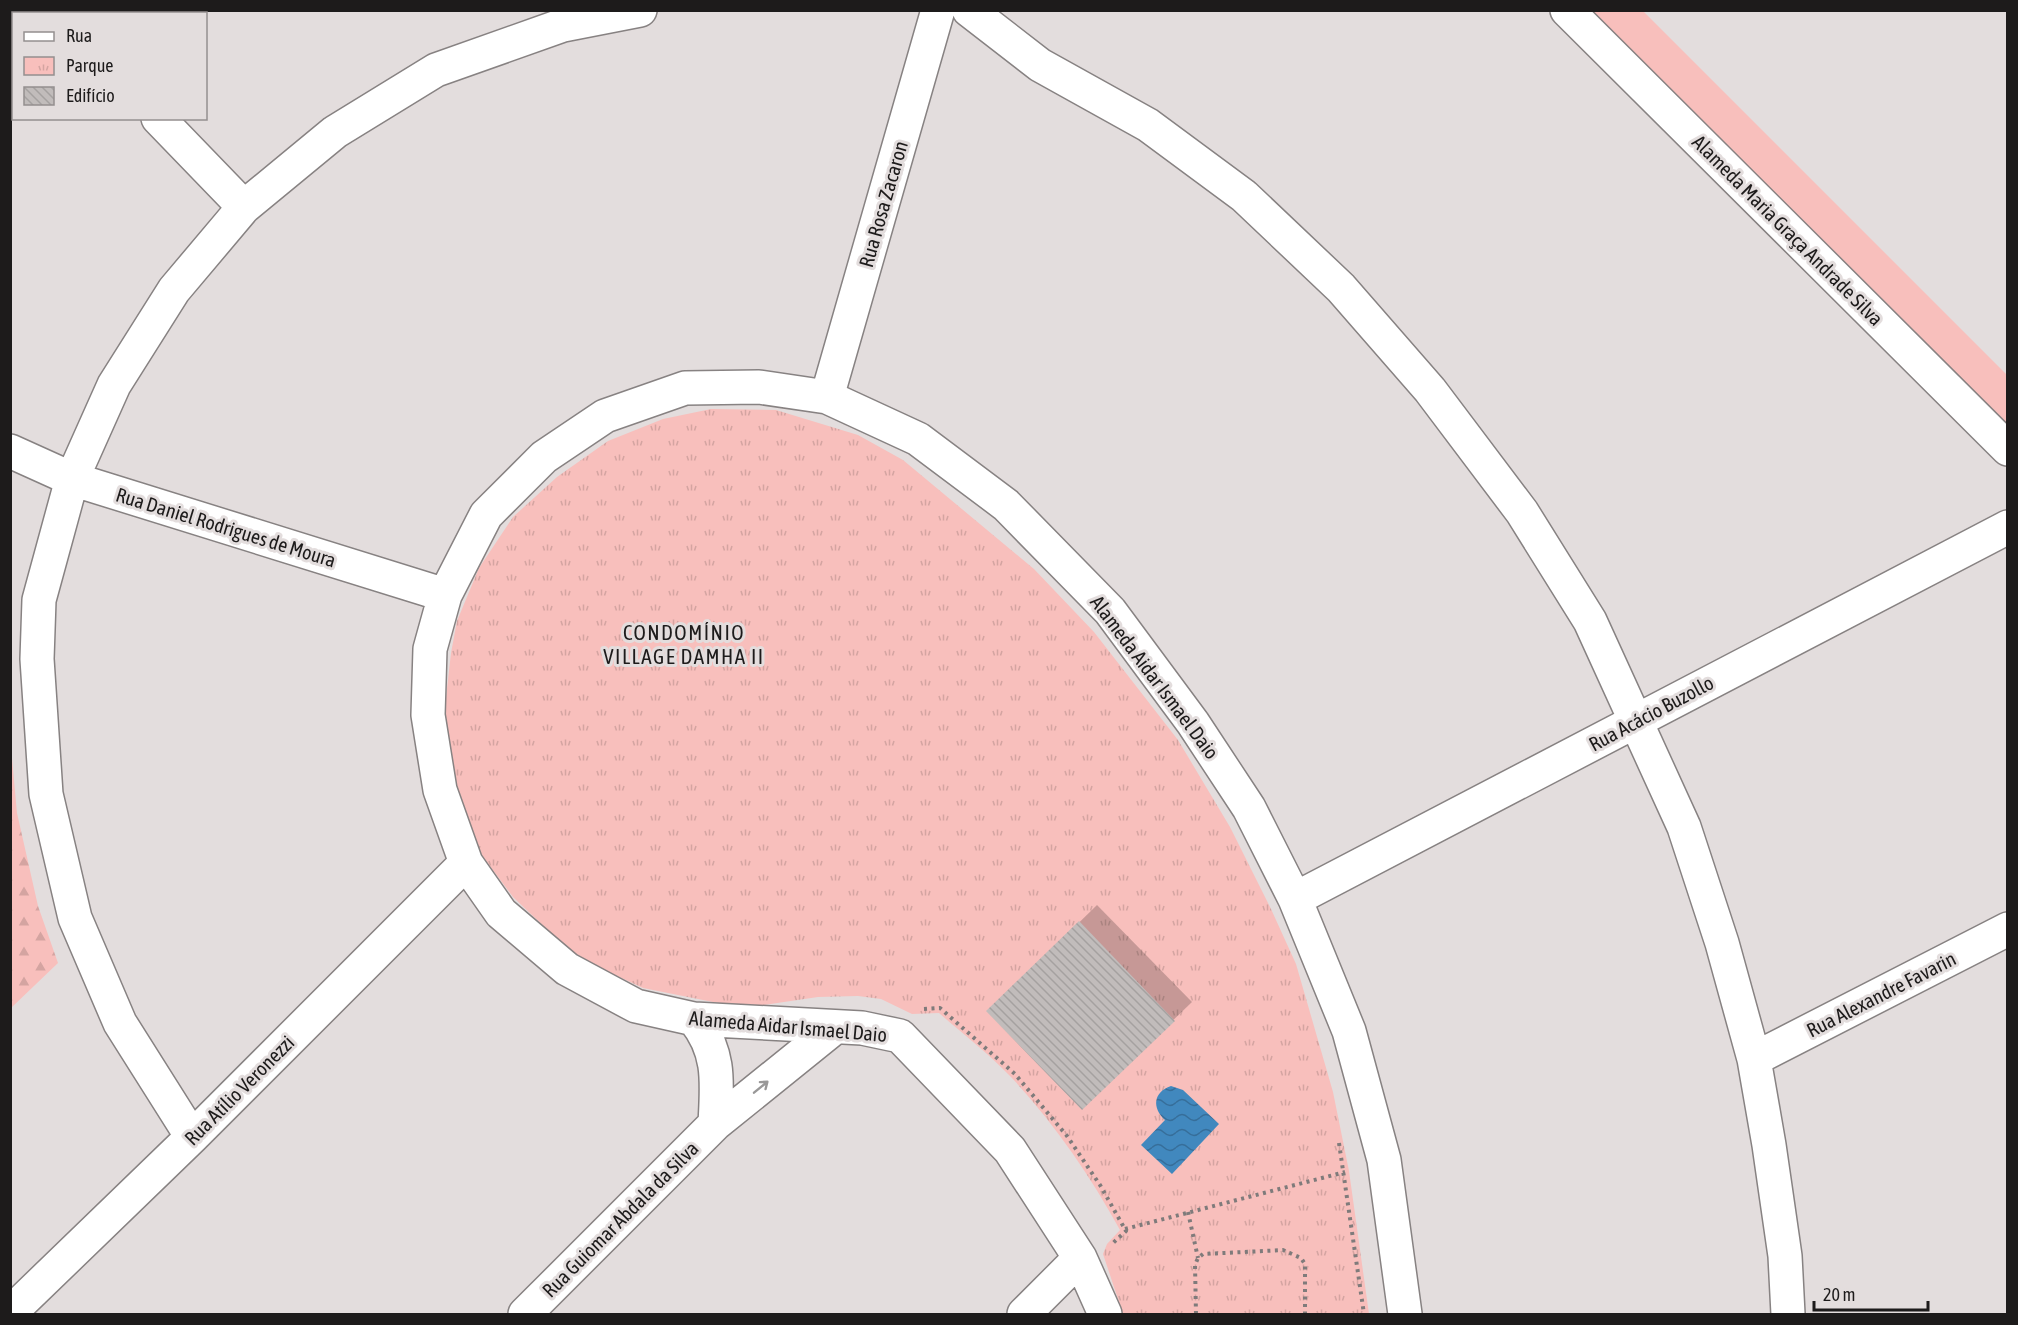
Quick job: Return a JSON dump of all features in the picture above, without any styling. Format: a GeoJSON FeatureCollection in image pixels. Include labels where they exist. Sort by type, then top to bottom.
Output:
{"type":"FeatureCollection","features":[{"type":"Feature","properties":{"kind":"street"},"geometry":{"type":"LineString","coordinates":[[192,1137],[120,1023],[75,918],[46,794],[38,659],[25,602],[72,479],[120,375],[174,290],[244,207],[335,132],[436,70],[556,18],[640,10]]}},
{"type":"Feature","properties":{"kind":"street","name":"Rua Rosa Zacaron"},"geometry":{"type":"LineString","coordinates":[[827,397],[938,10]]}},
{"type":"Feature","properties":{"kind":"street"},"geometry":{"type":"LineString","coordinates":[[969,10],[1040,65],[1148,125],[1244,196],[1341,288],[1430,390],[1522,512],[1590,621],[1684,827],[1722,943],[1754,1059],[1785,1256],[1788,1314]]}},
{"type":"Feature","properties":{"kind":"street","name":"Alameda Maria Graça Andrade Silva"},"geometry":{"type":"LineString","coordinates":[[1568,10],[2007,450]]}},
{"type":"Feature","properties":{"kind":"street"},"geometry":{"type":"LineString","coordinates":[[160,120],[244,207]]}},
{"type":"Feature","properties":{"kind":"street","name":"Alameda Aidar Ismael Daio"},"geometry":{"type":"LineString","coordinates":[[1105,1314],[1080,1258],[1010,1150],[900,1036],[862,1028],[694,1019],[636,1006],[567,969],[501,913],[466,863],[440,790],[428,715],[430,650],[445,595],[486,515],[544,457],[605,416],[685,388],[759,387],[827,397],[918,439],[997,499],[1110,611],[1193,723],[1250,808],[1295,899],[1349,1031],[1384,1160],[1405,1314]]}},
{"type":"Feature","properties":{"kind":"street","name":"Rua Daniel Rodrigues de Moura"},"geometry":{"type":"LineString","coordinates":[[10,451],[72,479],[445,595]]}},
{"type":"Feature","properties":{"kind":"street","name":"Rua Acácio Buzollo"},"geometry":{"type":"LineString","coordinates":[[1295,899],[2007,527]]}},
{"type":"Feature","properties":{"kind":"street","name":"Rua Atílio Veronezzi"},"geometry":{"type":"LineString","coordinates":[[10,1313],[192,1137],[466,863]]}},
{"type":"Feature","properties":{"kind":"street","name":"Rua Alexandre Favarin"},"geometry":{"type":"LineString","coordinates":[[1754,1059],[2007,929]]}},
{"type":"Feature","properties":{"kind":"street"},"geometry":{"type":"LineString","coordinates":[[694,1019],[705,1033],[716,1065],[716,1124]]}},
{"type":"Feature","properties":{"kind":"street","name":"Rua Guiomar Abdala da Silva"},"geometry":{"type":"LineString","coordinates":[[525,1314],[716,1124],[834,1028]]}},
{"type":"Feature","properties":{"kind":"street"},"geometry":{"type":"LineString","coordinates":[[1024,1314],[1080,1258]]}},
{"type":"Feature","properties":{"kind":"path"},"geometry":{"type":"LineString","coordinates":[[922,1010],[940,1008],[1015,1074],[1067,1136],[1100,1185],[1126,1231],[1111,1246]]}},
{"type":"Feature","properties":{"kind":"path"},"geometry":{"type":"LineString","coordinates":[[1338,1138],[1345,1172],[1364,1314]]}},
{"type":"Feature","properties":{"kind":"path"},"geometry":{"type":"LineString","coordinates":[[1125,1229],[1345,1172]]}},
{"type":"Feature","properties":{"kind":"path"},"geometry":{"type":"LineString","coordinates":[[1188,1212],[1198,1258]]}},
{"type":"Feature","properties":{"kind":"path"},"geometry":{"type":"LineString","coordinates":[[1196,1314],[1195,1265],[1203,1254],[1283,1250],[1301,1258],[1305,1264],[1305,1314]]}},
{"type":"Feature","properties":{"kind":"green space"},"geometry":{"type":"Polygon","coordinates":[[[1591,11],[1643,11],[2007,375],[2007,429],[1591,11]]]}},
{"type":"Feature","properties":{"kind":"green space"},"geometry":{"type":"Polygon","coordinates":[[[711,409],[776,410],[858,435],[903,460],[1034,569],[1094,632],[1178,740],[1230,827],[1296,964],[1333,1092],[1349,1171],[1369,1314],[1123,1314],[1103,1254],[1107,1244],[1120,1230],[1096,1189],[1056,1131],[1011,1077],[939,1013],[912,1014],[881,999],[858,996],[818,997],[743,1008],[643,988],[576,957],[513,897],[477,849],[452,784],[444,715],[457,621],[479,568],[513,517],[557,477],[608,441],[663,419],[711,409]]]}},
{"type":"Feature","properties":{"kind":"green space"},"geometry":{"type":"Polygon","coordinates":[[[10,736],[17,813],[38,906],[58,963],[11,1008],[10,736]]]}},
{"type":"Feature","properties":{"kind":"water"},"geometry":{"type":"Polygon","coordinates":[[[1171,1086],[1183,1090],[1219,1124],[1172,1174],[1141,1145],[1165,1120],[1156,1106],[1156,1101],[1161,1092],[1171,1086]]]}},
{"type":"Feature","properties":{"kind":"building"},"geometry":{"type":"Polygon","coordinates":[[[1079,921],[1175,1021],[1082,1110],[986,1011],[1079,921]]]}},
{"type":"Feature","properties":{"kind":"district","name":"CONDOMÍNIO VILLAGE DAMHA II"},"geometry":{"type":"Point","coordinates":[684,644]}}]}
